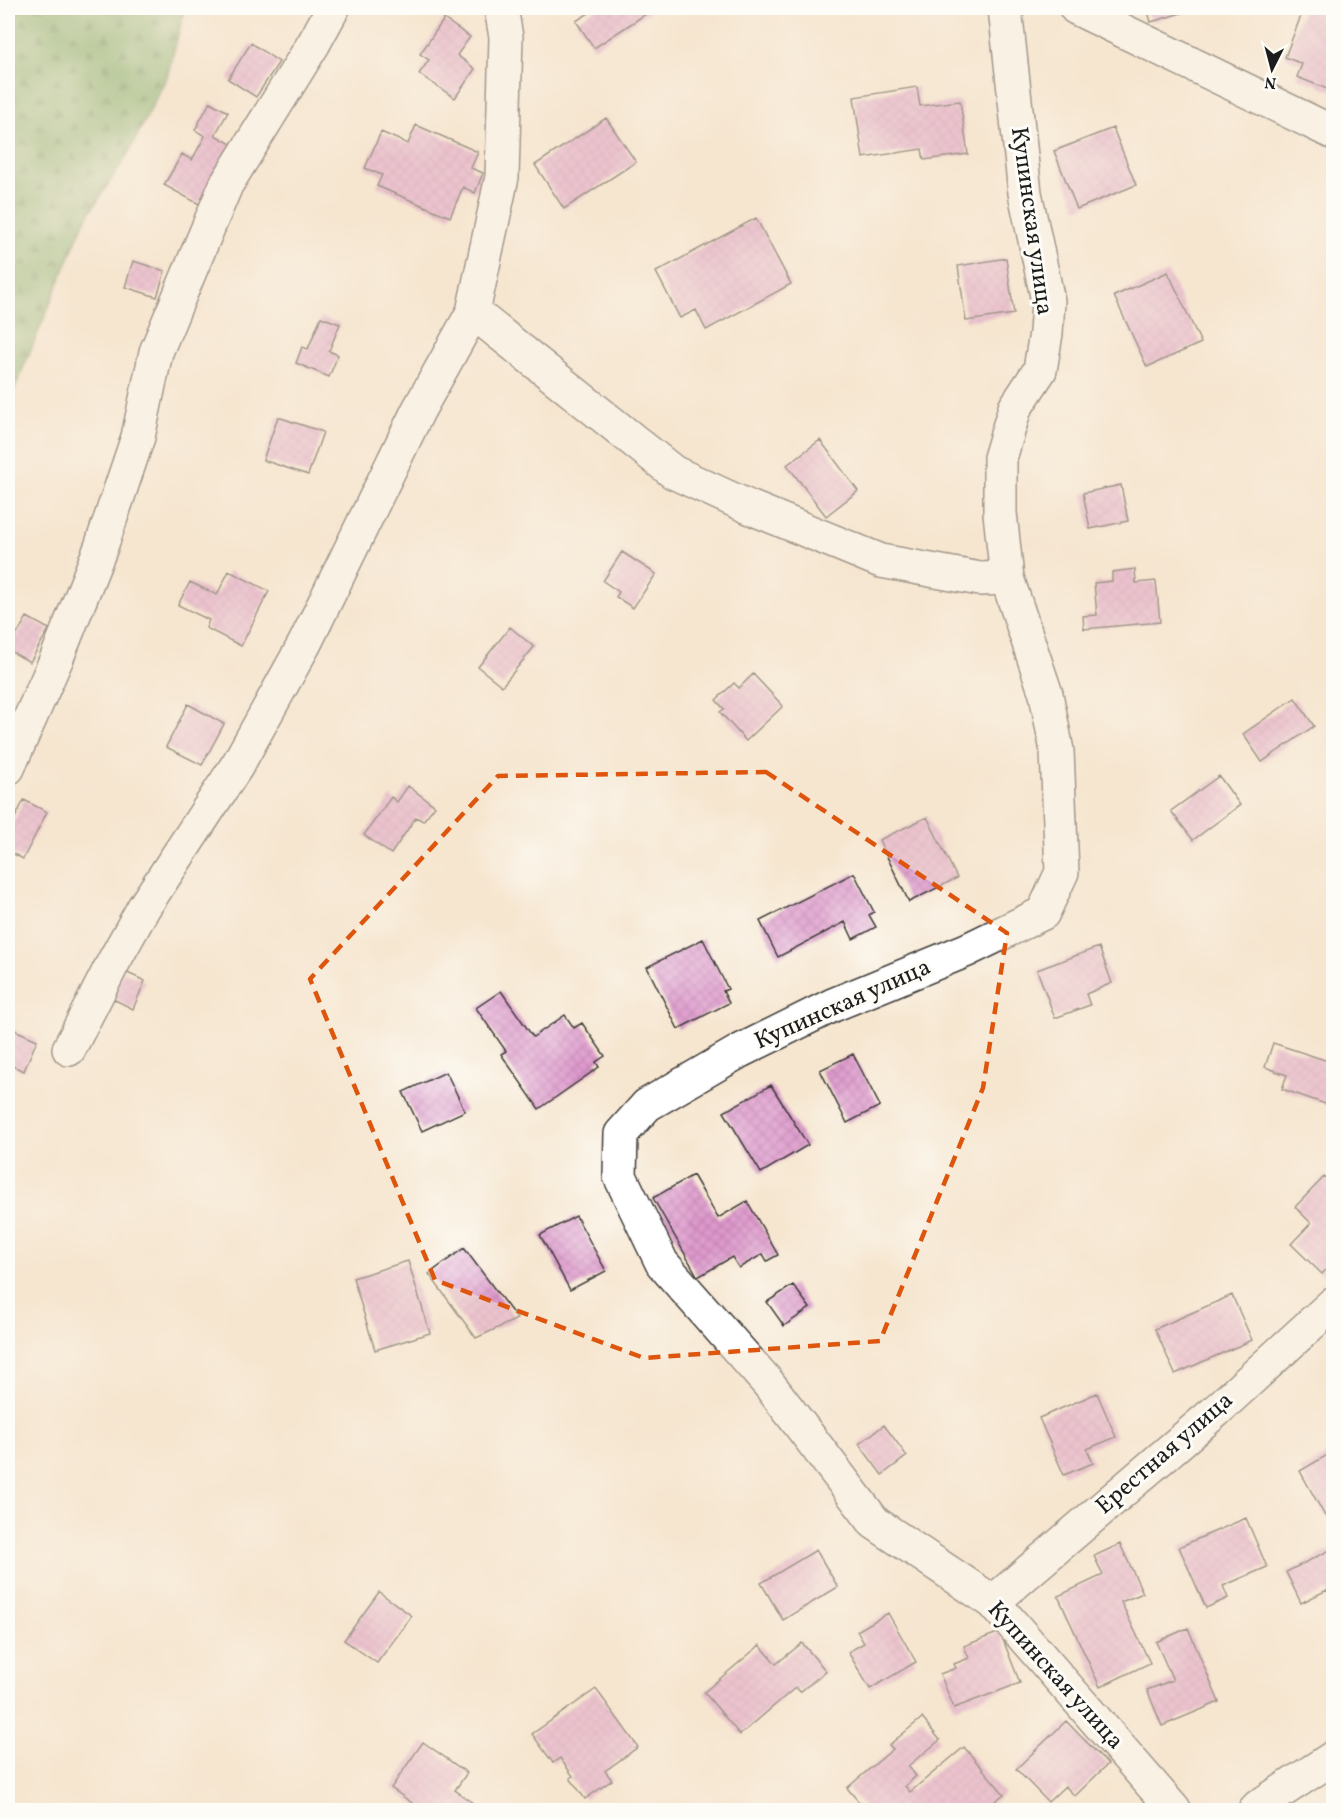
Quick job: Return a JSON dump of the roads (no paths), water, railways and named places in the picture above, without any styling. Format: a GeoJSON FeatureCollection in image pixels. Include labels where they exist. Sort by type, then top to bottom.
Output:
{"type":"FeatureCollection","features":[{"type":"Feature","properties":{"kind":"street"},"geometry":{"type":"LineString","coordinates":[[8,768],[56,660],[101,547],[138,437],[156,352],[226,185],[314,43],[333,8]]}},
{"type":"Feature","properties":{"kind":"street"},"geometry":{"type":"LineString","coordinates":[[69,1049],[144,907],[238,764],[305,643],[418,411],[473,312],[502,177],[506,38],[501,8]]}},
{"type":"Feature","properties":{"kind":"street","name":"Купинская улица"},"geometry":{"type":"LineString","coordinates":[[1005,8],[1025,193],[1048,301],[1040,370],[1015,408],[1000,458],[1000,513],[1007,578],[1046,694],[1057,751],[1062,872],[1043,913],[967,950],[833,1005],[740,1051],[647,1105],[621,1134],[620,1176],[663,1263],[768,1383],[875,1523],[993,1602],[1174,1810]]}},
{"type":"Feature","properties":{"kind":"street"},"geometry":{"type":"LineString","coordinates":[[1076,8],[1334,133]]}},
{"type":"Feature","properties":{"kind":"street"},"geometry":{"type":"LineString","coordinates":[[473,312],[673,472],[749,507],[881,561],[980,579],[1007,578]]}},
{"type":"Feature","properties":{"kind":"street","name":"Ерестная улица"},"geometry":{"type":"LineString","coordinates":[[993,1602],[1216,1411],[1334,1303]]}},
{"type":"Feature","properties":{"kind":"street"},"geometry":{"type":"LineString","coordinates":[[1255,1810],[1334,1757]]}}]}
